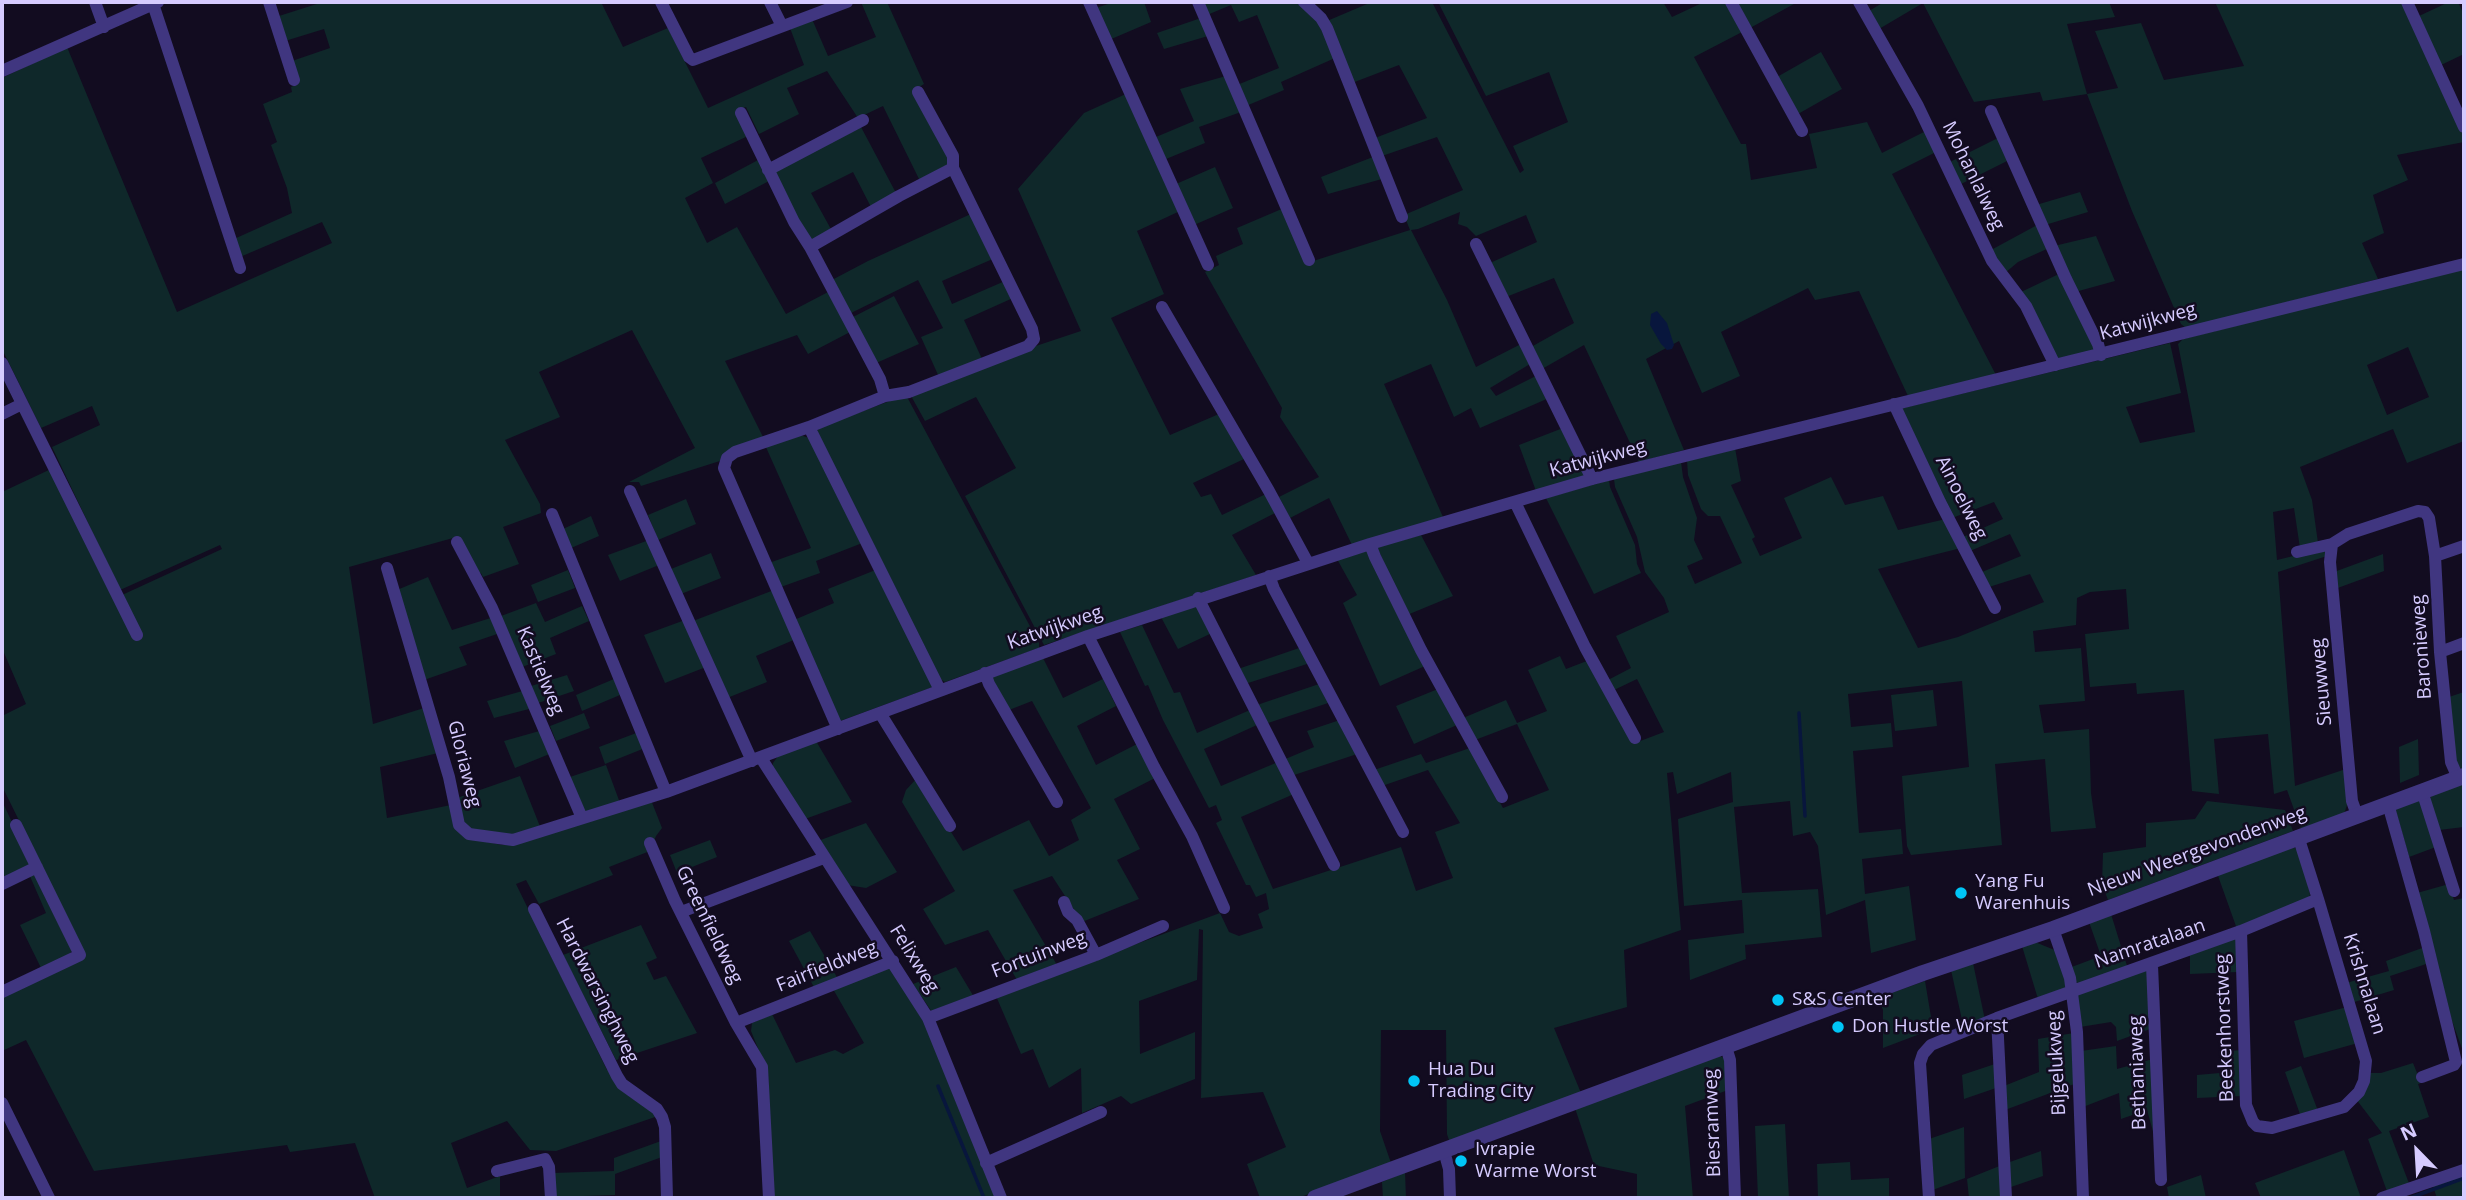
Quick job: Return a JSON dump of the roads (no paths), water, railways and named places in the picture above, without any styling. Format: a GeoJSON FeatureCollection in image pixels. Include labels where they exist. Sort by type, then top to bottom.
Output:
{"type":"FeatureCollection","features":[{"type":"Feature","properties":{"kind":"street"},"geometry":{"type":"LineString","coordinates":[[95,2],[104,27]]}},
{"type":"Feature","properties":{"kind":"street"},"geometry":{"type":"LineString","coordinates":[[269,2],[294,80]]}},
{"type":"Feature","properties":{"kind":"street"},"geometry":{"type":"LineString","coordinates":[[661,2],[689,57],[694,60],[847,2]]}},
{"type":"Feature","properties":{"kind":"street"},"geometry":{"type":"LineString","coordinates":[[770,2],[782,26]]}},
{"type":"Feature","properties":{"kind":"street"},"geometry":{"type":"LineString","coordinates":[[1089,2],[1208,265]]}},
{"type":"Feature","properties":{"kind":"street"},"geometry":{"type":"LineString","coordinates":[[1198,2],[1309,260]]}},
{"type":"Feature","properties":{"kind":"street"},"geometry":{"type":"LineString","coordinates":[[1304,2],[1321,18],[1327,28],[1402,217]]}},
{"type":"Feature","properties":{"kind":"street"},"geometry":{"type":"LineString","coordinates":[[1731,2],[1802,131]]}},
{"type":"Feature","properties":{"kind":"street","name":"Mohanlalweg"},"geometry":{"type":"LineString","coordinates":[[1859,2],[1918,106],[1992,261],[2026,306],[2055,365]]}},
{"type":"Feature","properties":{"kind":"street"},"geometry":{"type":"LineString","coordinates":[[2407,2],[2464,128]]}},
{"type":"Feature","properties":{"kind":"street"},"geometry":{"type":"LineString","coordinates":[[2,71],[155,3],[240,268]]}},
{"type":"Feature","properties":{"kind":"street"},"geometry":{"type":"LineString","coordinates":[[838,729],[724,468],[727,458],[736,452],[809,427],[885,396],[909,392],[1028,346],[1034,339],[1032,329],[953,168],[953,156],[918,92]]}},
{"type":"Feature","properties":{"kind":"street"},"geometry":{"type":"LineString","coordinates":[[1991,111],[2101,355]]}},
{"type":"Feature","properties":{"kind":"street"},"geometry":{"type":"LineString","coordinates":[[741,113],[794,222],[880,379],[885,396]]}},
{"type":"Feature","properties":{"kind":"street"},"geometry":{"type":"LineString","coordinates":[[768,170],[863,120]]}},
{"type":"Feature","properties":{"kind":"street"},"geometry":{"type":"LineString","coordinates":[[810,247],[953,168]]}},
{"type":"Feature","properties":{"kind":"street"},"geometry":{"type":"LineString","coordinates":[[1476,244],[1592,479]]}},
{"type":"Feature","properties":{"kind":"street","name":"Katwijkweg"},"geometry":{"type":"LineString","coordinates":[[756,759],[985,673],[1198,598],[1592,479],[2464,264]]}},
{"type":"Feature","properties":{"kind":"street"},"geometry":{"type":"LineString","coordinates":[[1161,307],[1308,563]]}},
{"type":"Feature","properties":{"kind":"street"},"geometry":{"type":"LineString","coordinates":[[2,363],[137,635]]}},
{"type":"Feature","properties":{"kind":"street"},"geometry":{"type":"LineString","coordinates":[[2,414],[22,404]]}},
{"type":"Feature","properties":{"kind":"street","name":"Ainoelweg"},"geometry":{"type":"LineString","coordinates":[[1894,404],[1940,502],[1995,608]]}},
{"type":"Feature","properties":{"kind":"street"},"geometry":{"type":"LineString","coordinates":[[809,427],[940,690]]}},
{"type":"Feature","properties":{"kind":"street","name":"Felixweg"},"geometry":{"type":"LineString","coordinates":[[630,491],[756,759],[893,961],[928,1018],[1001,1198]]}},
{"type":"Feature","properties":{"kind":"street"},"geometry":{"type":"LineString","coordinates":[[1515,502],[1585,647],[1635,738]]}},
{"type":"Feature","properties":{"kind":"street","name":"Baronieweg"},"geometry":{"type":"LineString","coordinates":[[2332,544],[2348,534],[2418,511],[2425,512],[2429,518],[2435,556],[2440,652],[2451,762],[2461,777]]}},
{"type":"Feature","properties":{"kind":"street"},"geometry":{"type":"LineString","coordinates":[[552,514],[666,792]]}},
{"type":"Feature","properties":{"kind":"street","name":"Kastielweg"},"geometry":{"type":"LineString","coordinates":[[457,542],[492,608],[582,818]]}},
{"type":"Feature","properties":{"kind":"street"},"geometry":{"type":"LineString","coordinates":[[1370,544],[1421,650],[1502,797]]}},
{"type":"Feature","properties":{"kind":"street"},"geometry":{"type":"LineString","coordinates":[[2297,552],[2332,544]]}},
{"type":"Feature","properties":{"kind":"street","name":"Sieuwweg"},"geometry":{"type":"LineString","coordinates":[[2332,544],[2330,562],[2352,801],[2357,815]]}},
{"type":"Feature","properties":{"kind":"street"},"geometry":{"type":"LineString","coordinates":[[2435,556],[2464,546]]}},
{"type":"Feature","properties":{"kind":"street","name":"Gloriaweg"},"geometry":{"type":"LineString","coordinates":[[387,568],[446,765],[459,825],[469,834],[513,840],[666,792],[756,759]]}},
{"type":"Feature","properties":{"kind":"street"},"geometry":{"type":"LineString","coordinates":[[1269,576],[1403,832]]}},
{"type":"Feature","properties":{"kind":"street"},"geometry":{"type":"LineString","coordinates":[[1198,598],[1334,865]]}},
{"type":"Feature","properties":{"kind":"street"},"geometry":{"type":"LineString","coordinates":[[1088,636],[1147,755],[1192,836],[1224,908]]}},
{"type":"Feature","properties":{"kind":"street"},"geometry":{"type":"LineString","coordinates":[[2440,652],[2464,642]]}},
{"type":"Feature","properties":{"kind":"street"},"geometry":{"type":"LineString","coordinates":[[985,673],[1057,802]]}},
{"type":"Feature","properties":{"kind":"street"},"geometry":{"type":"LineString","coordinates":[[880,713],[950,826]]}},
{"type":"Feature","properties":{"kind":"street","name":"Nieuw Weergevondenweg"},"geometry":{"type":"LineString","coordinates":[[1315,1198],[2461,777]]}},
{"type":"Feature","properties":{"kind":"street"},"geometry":{"type":"LineString","coordinates":[[2422,791],[2454,891]]}},
{"type":"Feature","properties":{"kind":"street"},"geometry":{"type":"LineString","coordinates":[[2388,804],[2424,932],[2456,1062],[2422,1077]]}},
{"type":"Feature","properties":{"kind":"street"},"geometry":{"type":"LineString","coordinates":[[2,992],[80,955],[16,825]]}},
{"type":"Feature","properties":{"kind":"street"},"geometry":{"type":"LineString","coordinates":[[2298,836],[2318,899]]}},
{"type":"Feature","properties":{"kind":"street","name":"Greenfieldweg"},"geometry":{"type":"LineString","coordinates":[[650,843],[736,1024],[762,1067],[769,1198]]}},
{"type":"Feature","properties":{"kind":"street"},"geometry":{"type":"LineString","coordinates":[[681,912],[824,858]]}},
{"type":"Feature","properties":{"kind":"street"},"geometry":{"type":"LineString","coordinates":[[2,884],[37,867]]}},
{"type":"Feature","properties":{"kind":"street","name":"Namratalaan"},"geometry":{"type":"LineString","coordinates":[[1928,1198],[1920,1063],[1923,1054],[1931,1045],[1997,1018],[2241,932],[2318,899]]}},
{"type":"Feature","properties":{"kind":"street","name":"Krishnalaan"},"geometry":{"type":"LineString","coordinates":[[2253,1122],[2257,1126],[2272,1128],[2344,1107],[2359,1092],[2364,1081],[2364,1052],[2318,899]]}},
{"type":"Feature","properties":{"kind":"street"},"geometry":{"type":"LineString","coordinates":[[1065,902],[1068,912],[1077,920],[1096,955]]}},
{"type":"Feature","properties":{"kind":"street","name":"Hardwarsinghweg"},"geometry":{"type":"LineString","coordinates":[[534,909],[617,1076],[622,1084],[657,1109],[662,1117],[665,1127],[667,1198]]}},
{"type":"Feature","properties":{"kind":"street","name":"Fortuinweg"},"geometry":{"type":"LineString","coordinates":[[928,1018],[1096,955],[1163,926]]}},
{"type":"Feature","properties":{"kind":"street","name":"Bijgelukweg"},"geometry":{"type":"LineString","coordinates":[[2053,929],[2072,991],[2077,1032],[2083,1198]]}},
{"type":"Feature","properties":{"kind":"street","name":"Beekenhorstweg"},"geometry":{"type":"LineString","coordinates":[[2241,932],[2246,1105],[2253,1122]]}},
{"type":"Feature","properties":{"kind":"street","name":"Fairfieldweg"},"geometry":{"type":"LineString","coordinates":[[736,1024],[893,961]]}},
{"type":"Feature","properties":{"kind":"street","name":"Bethaniaweg"},"geometry":{"type":"LineString","coordinates":[[2152,965],[2161,1180]]}},
{"type":"Feature","properties":{"kind":"street"},"geometry":{"type":"LineString","coordinates":[[1997,1018],[2006,1198]]}},
{"type":"Feature","properties":{"kind":"street","name":"Biesramweg"},"geometry":{"type":"LineString","coordinates":[[1726,1047],[1730,1060],[1735,1198]]}},
{"type":"Feature","properties":{"kind":"street"},"geometry":{"type":"LineString","coordinates":[[2,1103],[49,1198]]}},
{"type":"Feature","properties":{"kind":"street"},"geometry":{"type":"LineString","coordinates":[[986,1163],[1101,1112]]}},
{"type":"Feature","properties":{"kind":"street"},"geometry":{"type":"LineString","coordinates":[[1444,1151],[1449,1169],[1450,1198]]}},
{"type":"Feature","properties":{"kind":"street"},"geometry":{"type":"LineString","coordinates":[[497,1171],[545,1158],[549,1167],[551,1198]]}},
{"type":"Feature","properties":{"kind":"street"},"geometry":{"type":"LineString","coordinates":[[2382,1198],[2464,1170]]}},
{"type":"Feature","properties":{"kind":"water"},"geometry":{"type":"Polygon","coordinates":[[[1657,311],[1667,323],[1674,345],[1672,349],[1667,350],[1661,344],[1650,325],[1651,314],[1657,311]]]}},
{"type":"Feature","properties":{"kind":"waterway"},"geometry":{"type":"LineString","coordinates":[[1799,713],[1805,816]]}},
{"type":"Feature","properties":{"kind":"waterway"},"geometry":{"type":"LineString","coordinates":[[938,1086],[984,1198]]}},
{"type":"Feature","properties":{"kind":"waterway"},"geometry":{"type":"LineString","coordinates":[[2410,1198],[2464,1178]]}},
{"type":"Feature","properties":{"kind":"place","name":"Yang Fu Warenhuis"},"geometry":{"type":"Point","coordinates":[1961,893]}},
{"type":"Feature","properties":{"kind":"place","name":"S&S Center"},"geometry":{"type":"Point","coordinates":[1778,1000]}},
{"type":"Feature","properties":{"kind":"place","name":"Don Hustle Worst"},"geometry":{"type":"Point","coordinates":[1838,1027]}},
{"type":"Feature","properties":{"kind":"place","name":"Hua Du Trading City"},"geometry":{"type":"Point","coordinates":[1414,1081]}},
{"type":"Feature","properties":{"kind":"place","name":"Ivrapie Warme Worst"},"geometry":{"type":"Point","coordinates":[1461,1161]}}]}
